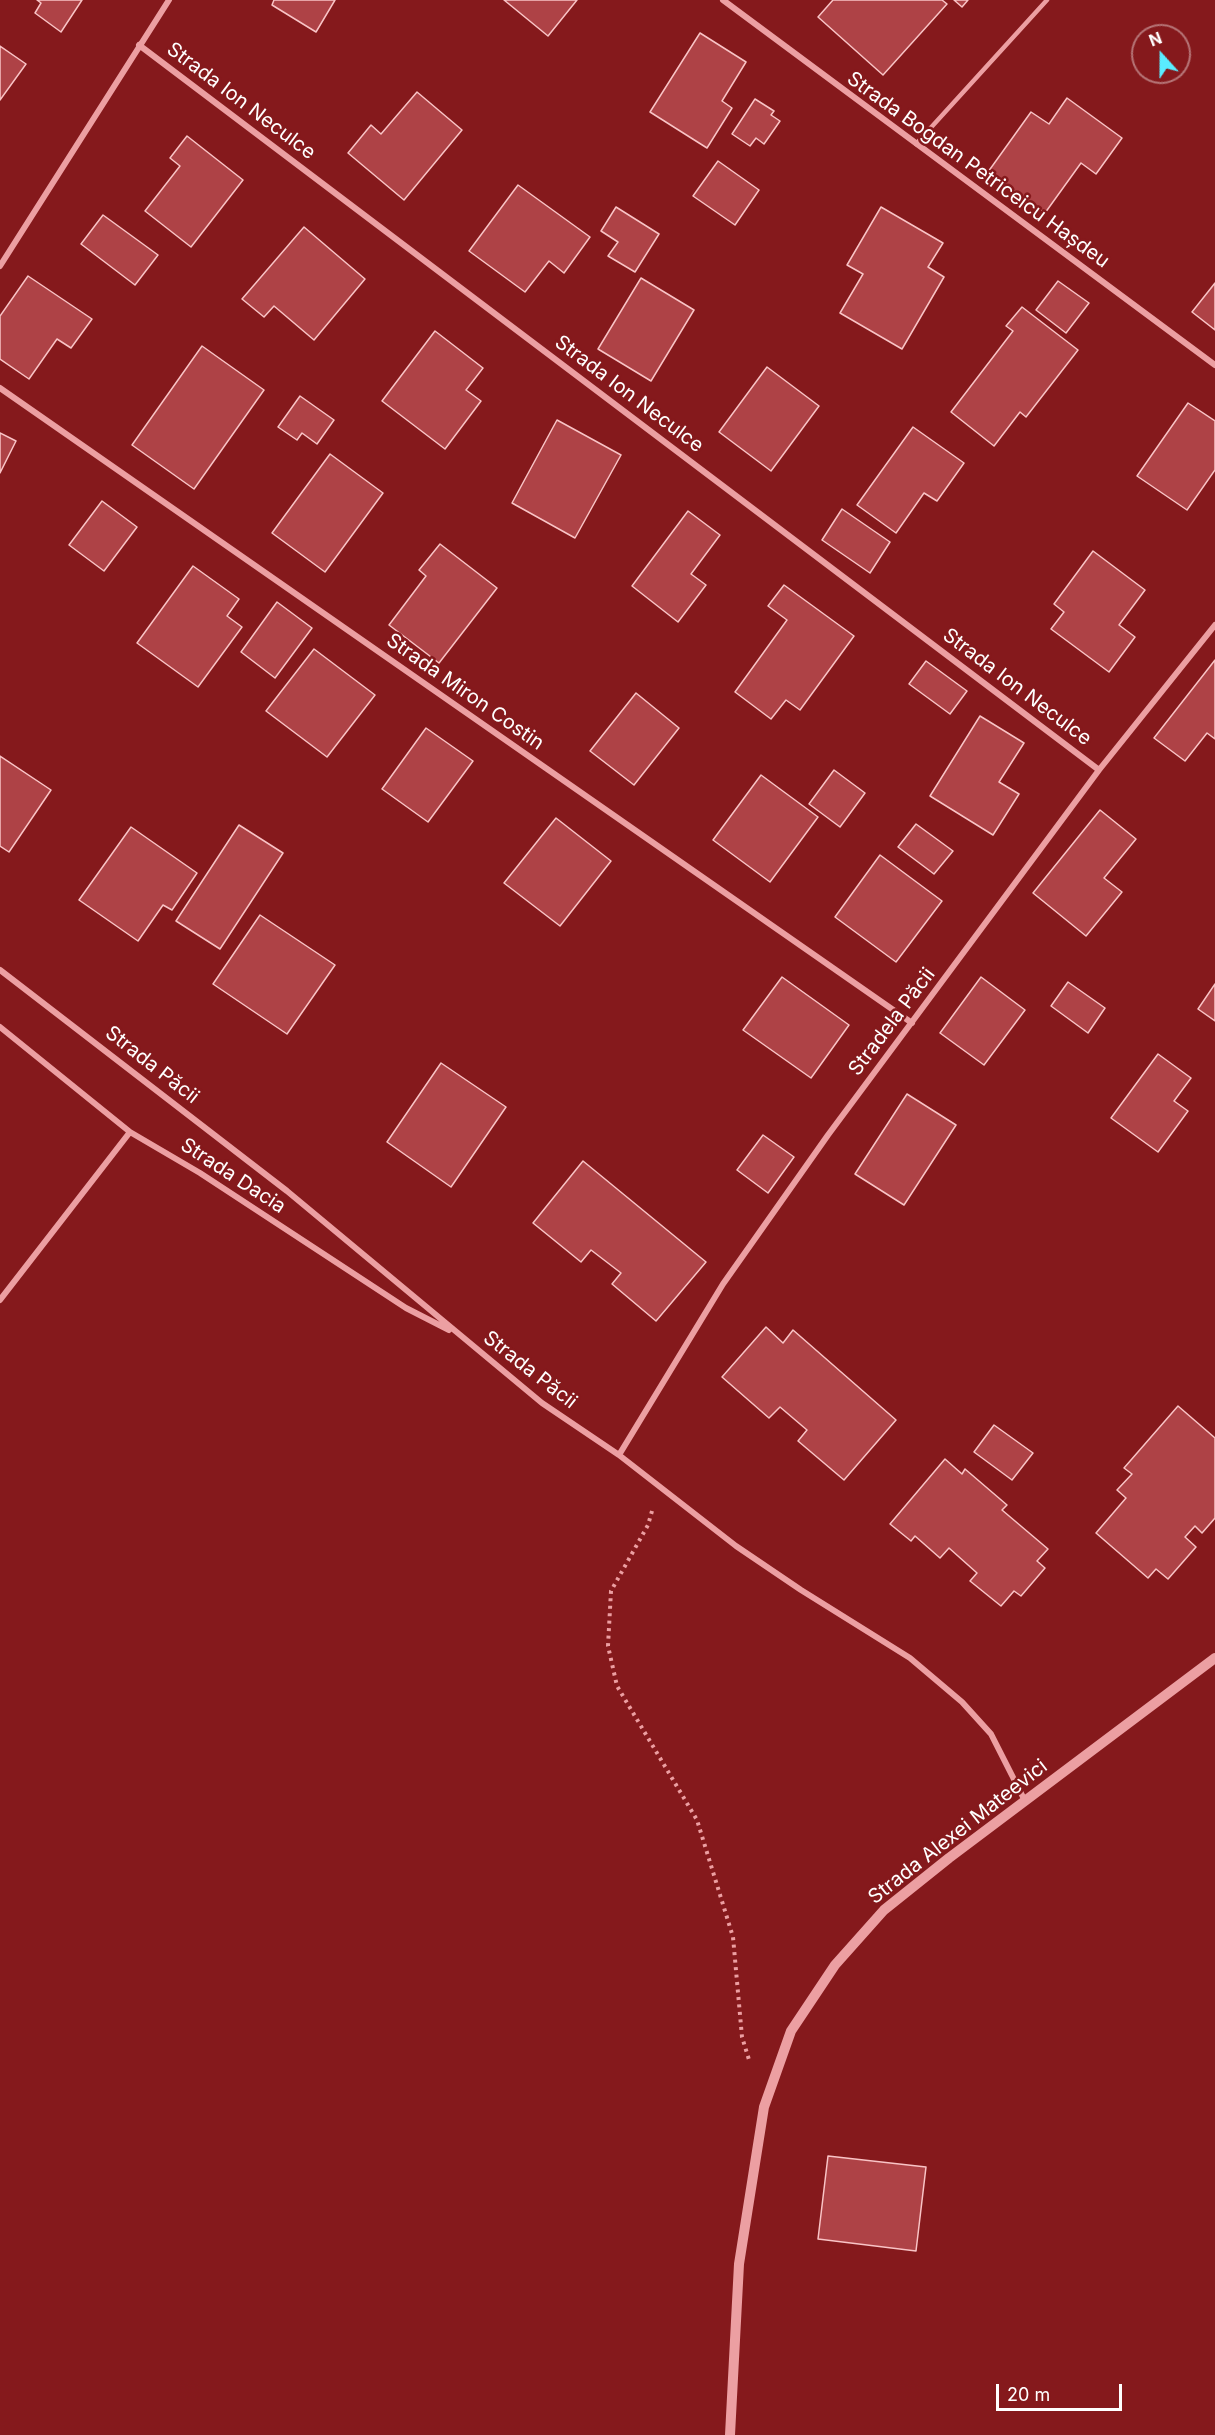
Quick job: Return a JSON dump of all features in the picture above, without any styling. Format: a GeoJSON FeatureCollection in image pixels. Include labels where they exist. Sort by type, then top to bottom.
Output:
{"type":"FeatureCollection","features":[{"type":"Feature","properties":{"kind":"street"},"geometry":{"type":"LineString","coordinates":[[0,266],[169,0]]}},
{"type":"Feature","properties":{"kind":"street","name":"Strada Bogdan Petriceicu Hașdeu"},"geometry":{"type":"LineString","coordinates":[[723,0],[1215,365]]}},
{"type":"Feature","properties":{"kind":"street","name":"Strada Ion Neculce"},"geometry":{"type":"LineString","coordinates":[[139,45],[1099,770]]}},
{"type":"Feature","properties":{"kind":"street","name":"Strada Miron Costin"},"geometry":{"type":"LineString","coordinates":[[0,388],[912,1023]]}},
{"type":"Feature","properties":{"kind":"street","name":"Stradela Păcii"},"geometry":{"type":"LineString","coordinates":[[619,1455],[723,1284],[828,1135],[1099,770],[1215,625]]}},
{"type":"Feature","properties":{"kind":"street","name":"Strada Păcii"},"geometry":{"type":"LineString","coordinates":[[0,970],[287,1191],[542,1402],[619,1455],[736,1545],[801,1590],[910,1658],[962,1702],[991,1734],[1025,1801]]}},
{"type":"Feature","properties":{"kind":"street","name":"Strada Dacia"},"geometry":{"type":"LineString","coordinates":[[0,1028],[130,1131],[200,1173],[406,1308],[460,1336]]}},
{"type":"Feature","properties":{"kind":"street"},"geometry":{"type":"LineString","coordinates":[[0,1300],[130,1131]]}},
{"type":"Feature","properties":{"kind":"street","name":"Strada Alexei Mateevici"},"geometry":{"type":"LineString","coordinates":[[730,2435],[739,2264],[764,2107],[791,2031],[835,1965],[884,1910],[1215,1658]]}},
{"type":"Feature","properties":{"kind":"lane"},"geometry":{"type":"LineString","coordinates":[[916,144],[1047,0]]}},
{"type":"Feature","properties":{"kind":"path"},"geometry":{"type":"LineString","coordinates":[[659,1486],[648,1525],[611,1591],[608,1646],[617,1686],[697,1821],[733,1937],[742,2037],[764,2107]]}},
{"type":"Feature","properties":{"kind":"building"},"geometry":{"type":"Polygon","coordinates":[[[37,0],[82,0],[61,32],[35,13],[41,3],[37,0]]]}},
{"type":"Feature","properties":{"kind":"building"},"geometry":{"type":"Polygon","coordinates":[[[274,0],[335,0],[316,32],[272,5],[274,0]]]}},
{"type":"Feature","properties":{"kind":"building"},"geometry":{"type":"Polygon","coordinates":[[[504,0],[577,0],[548,36],[504,0]]]}},
{"type":"Feature","properties":{"kind":"building"},"geometry":{"type":"Polygon","coordinates":[[[833,0],[942,0],[947,4],[883,75],[818,17],[833,0]]]}},
{"type":"Feature","properties":{"kind":"building"},"geometry":{"type":"Polygon","coordinates":[[[954,0],[968,0],[962,7],[954,0]]]}},
{"type":"Feature","properties":{"kind":"building"},"geometry":{"type":"Polygon","coordinates":[[[700,33],[746,62],[722,101],[732,108],[707,148],[650,112],[700,33]]]}},
{"type":"Feature","properties":{"kind":"building"},"geometry":{"type":"Polygon","coordinates":[[[0,46],[26,64],[0,100],[0,46]]]}},
{"type":"Feature","properties":{"kind":"building"},"geometry":{"type":"Polygon","coordinates":[[[417,92],[462,130],[404,200],[348,153],[371,125],[381,134],[417,92]]]}},
{"type":"Feature","properties":{"kind":"building"},"geometry":{"type":"Polygon","coordinates":[[[1067,98],[1122,138],[1096,174],[1081,163],[1045,213],[988,172],[1031,112],[1049,124],[1067,98]]]}},
{"type":"Feature","properties":{"kind":"building"},"geometry":{"type":"Polygon","coordinates":[[[755,99],[774,111],[771,115],[780,121],[764,144],[756,138],[750,146],[732,134],[755,99]]]}},
{"type":"Feature","properties":{"kind":"building"},"geometry":{"type":"Polygon","coordinates":[[[187,136],[243,180],[191,247],[145,211],[180,166],[170,158],[187,136]]]}},
{"type":"Feature","properties":{"kind":"building"},"geometry":{"type":"Polygon","coordinates":[[[718,161],[759,190],[735,225],[693,196],[718,161]]]}},
{"type":"Feature","properties":{"kind":"building"},"geometry":{"type":"Polygon","coordinates":[[[518,185],[590,237],[564,273],[549,261],[525,292],[469,251],[518,185]]]}},
{"type":"Feature","properties":{"kind":"building"},"geometry":{"type":"Polygon","coordinates":[[[616,207],[659,234],[635,272],[608,256],[618,242],[601,231],[616,207]]]}},
{"type":"Feature","properties":{"kind":"building"},"geometry":{"type":"Polygon","coordinates":[[[881,207],[943,243],[928,267],[944,277],[902,349],[840,313],[863,274],[847,265],[881,207]]]}},
{"type":"Feature","properties":{"kind":"building"},"geometry":{"type":"Polygon","coordinates":[[[103,215],[158,255],[135,285],[81,244],[103,215]]]}},
{"type":"Feature","properties":{"kind":"building"},"geometry":{"type":"Polygon","coordinates":[[[304,227],[365,279],[314,340],[274,306],[264,317],[242,299],[304,227]]]}},
{"type":"Feature","properties":{"kind":"building"},"geometry":{"type":"Polygon","coordinates":[[[28,276],[92,319],[71,348],[57,339],[29,379],[0,359],[0,316],[28,276]]]}},
{"type":"Feature","properties":{"kind":"building"},"geometry":{"type":"Polygon","coordinates":[[[641,278],[694,310],[651,381],[598,349],[641,278]]]}},
{"type":"Feature","properties":{"kind":"building"},"geometry":{"type":"Polygon","coordinates":[[[1058,281],[1089,303],[1066,333],[1036,310],[1058,281]]]}},
{"type":"Feature","properties":{"kind":"building"},"geometry":{"type":"Polygon","coordinates":[[[1215,283],[1215,330],[1192,312],[1215,283]]]}},
{"type":"Feature","properties":{"kind":"building"},"geometry":{"type":"Polygon","coordinates":[[[1022,307],[1078,350],[1026,417],[1020,412],[994,446],[951,412],[1013,331],[1006,326],[1022,307]]]}},
{"type":"Feature","properties":{"kind":"building"},"geometry":{"type":"Polygon","coordinates":[[[435,331],[483,368],[466,390],[481,401],[445,449],[382,401],[435,331]]]}},
{"type":"Feature","properties":{"kind":"building"},"geometry":{"type":"Polygon","coordinates":[[[202,346],[264,390],[194,489],[132,445],[202,346]]]}},
{"type":"Feature","properties":{"kind":"building"},"geometry":{"type":"Polygon","coordinates":[[[767,367],[819,406],[771,471],[719,432],[767,367]]]}},
{"type":"Feature","properties":{"kind":"building"},"geometry":{"type":"Polygon","coordinates":[[[300,396],[334,420],[317,444],[302,433],[297,440],[278,427],[300,396]]]}},
{"type":"Feature","properties":{"kind":"building"},"geometry":{"type":"Polygon","coordinates":[[[1188,403],[1215,421],[1215,470],[1187,510],[1137,476],[1188,403]]]}},
{"type":"Feature","properties":{"kind":"building"},"geometry":{"type":"Polygon","coordinates":[[[557,420],[621,455],[575,538],[512,503],[557,420]]]}},
{"type":"Feature","properties":{"kind":"building"},"geometry":{"type":"Polygon","coordinates":[[[913,427],[964,463],[937,501],[924,493],[896,533],[857,505],[913,427]]]}},
{"type":"Feature","properties":{"kind":"building"},"geometry":{"type":"Polygon","coordinates":[[[0,433],[16,441],[0,473],[0,433]]]}},
{"type":"Feature","properties":{"kind":"building"},"geometry":{"type":"Polygon","coordinates":[[[330,454],[383,493],[325,572],[272,533],[330,454]]]}},
{"type":"Feature","properties":{"kind":"building"},"geometry":{"type":"Polygon","coordinates":[[[102,501],[137,527],[104,571],[69,545],[102,501]]]}},
{"type":"Feature","properties":{"kind":"building"},"geometry":{"type":"Polygon","coordinates":[[[842,509],[890,542],[870,573],[822,540],[842,509]]]}},
{"type":"Feature","properties":{"kind":"building"},"geometry":{"type":"Polygon","coordinates":[[[688,511],[720,535],[691,574],[706,585],[678,622],[632,586],[688,511]]]}},
{"type":"Feature","properties":{"kind":"building"},"geometry":{"type":"Polygon","coordinates":[[[440,544],[497,588],[439,663],[389,625],[426,576],[419,570],[440,544]]]}},
{"type":"Feature","properties":{"kind":"building"},"geometry":{"type":"Polygon","coordinates":[[[1093,551],[1145,590],[1119,625],[1135,637],[1109,672],[1051,629],[1064,612],[1054,604],[1093,551]]]}},
{"type":"Feature","properties":{"kind":"building"},"geometry":{"type":"Polygon","coordinates":[[[193,566],[239,599],[227,616],[242,627],[198,687],[137,643],[193,566]]]}},
{"type":"Feature","properties":{"kind":"building"},"geometry":{"type":"Polygon","coordinates":[[[784,585],[854,636],[800,710],[786,700],[771,719],[735,692],[787,620],[768,606],[784,585]]]}},
{"type":"Feature","properties":{"kind":"building"},"geometry":{"type":"Polygon","coordinates":[[[277,602],[312,628],[275,678],[241,652],[277,602]]]}},
{"type":"Feature","properties":{"kind":"building"},"geometry":{"type":"Polygon","coordinates":[[[314,649],[375,695],[327,757],[266,711],[314,649]]]}},
{"type":"Feature","properties":{"kind":"building"},"geometry":{"type":"Polygon","coordinates":[[[1215,660],[1215,739],[1207,733],[1185,761],[1154,738],[1215,660]]]}},
{"type":"Feature","properties":{"kind":"building"},"geometry":{"type":"Polygon","coordinates":[[[926,661],[967,691],[950,714],[909,684],[926,661]]]}},
{"type":"Feature","properties":{"kind":"building"},"geometry":{"type":"Polygon","coordinates":[[[636,693],[679,728],[634,785],[590,751],[636,693]]]}},
{"type":"Feature","properties":{"kind":"building"},"geometry":{"type":"Polygon","coordinates":[[[980,716],[1024,743],[999,782],[1019,794],[993,835],[930,796],[980,716]]]}},
{"type":"Feature","properties":{"kind":"building"},"geometry":{"type":"Polygon","coordinates":[[[426,728],[473,761],[428,822],[382,789],[426,728]]]}},
{"type":"Feature","properties":{"kind":"building"},"geometry":{"type":"Polygon","coordinates":[[[0,756],[51,790],[9,852],[0,846],[0,756]]]}},
{"type":"Feature","properties":{"kind":"building"},"geometry":{"type":"Polygon","coordinates":[[[834,770],[865,793],[840,827],[809,804],[834,770]]]}},
{"type":"Feature","properties":{"kind":"building"},"geometry":{"type":"Polygon","coordinates":[[[761,775],[818,817],[770,882],[713,840],[761,775]]]}},
{"type":"Feature","properties":{"kind":"building"},"geometry":{"type":"Polygon","coordinates":[[[1100,810],[1136,839],[1104,878],[1122,892],[1086,936],[1033,893],[1100,810]]]}},
{"type":"Feature","properties":{"kind":"building"},"geometry":{"type":"Polygon","coordinates":[[[556,818],[611,861],[560,926],[504,883],[556,818]]]}},
{"type":"Feature","properties":{"kind":"building"},"geometry":{"type":"Polygon","coordinates":[[[916,824],[953,851],[934,874],[898,847],[916,824]]]}},
{"type":"Feature","properties":{"kind":"building"},"geometry":{"type":"Polygon","coordinates":[[[239,825],[283,853],[220,949],[176,921],[239,825]]]}},
{"type":"Feature","properties":{"kind":"building"},"geometry":{"type":"Polygon","coordinates":[[[131,827],[197,873],[172,910],[163,905],[138,941],[79,900],[131,827]]]}},
{"type":"Feature","properties":{"kind":"building"},"geometry":{"type":"Polygon","coordinates":[[[880,855],[942,901],[896,962],[835,917],[880,855]]]}},
{"type":"Feature","properties":{"kind":"building"},"geometry":{"type":"Polygon","coordinates":[[[260,915],[335,965],[287,1034],[213,984],[260,915]]]}},
{"type":"Feature","properties":{"kind":"building"},"geometry":{"type":"Polygon","coordinates":[[[782,977],[849,1025],[811,1078],[743,1030],[782,977]]]}},
{"type":"Feature","properties":{"kind":"building"},"geometry":{"type":"Polygon","coordinates":[[[981,977],[1025,1010],[984,1065],[940,1033],[981,977]]]}},
{"type":"Feature","properties":{"kind":"building"},"geometry":{"type":"Polygon","coordinates":[[[1068,982],[1105,1008],[1088,1033],[1051,1006],[1068,982]]]}},
{"type":"Feature","properties":{"kind":"building"},"geometry":{"type":"Polygon","coordinates":[[[1215,984],[1215,1021],[1198,1009],[1215,984]]]}},
{"type":"Feature","properties":{"kind":"building"},"geometry":{"type":"Polygon","coordinates":[[[1158,1054],[1191,1078],[1174,1101],[1188,1111],[1158,1152],[1111,1118],[1158,1054]]]}},
{"type":"Feature","properties":{"kind":"building"},"geometry":{"type":"Polygon","coordinates":[[[441,1063],[506,1107],[451,1187],[387,1142],[441,1063]]]}},
{"type":"Feature","properties":{"kind":"building"},"geometry":{"type":"Polygon","coordinates":[[[907,1094],[956,1125],[904,1205],[855,1174],[907,1094]]]}},
{"type":"Feature","properties":{"kind":"building"},"geometry":{"type":"Polygon","coordinates":[[[763,1135],[794,1157],[768,1193],[737,1170],[763,1135]]]}},
{"type":"Feature","properties":{"kind":"building"},"geometry":{"type":"Polygon","coordinates":[[[583,1161],[706,1262],[656,1321],[612,1284],[621,1273],[591,1250],[581,1262],[533,1223],[583,1161]]]}},
{"type":"Feature","properties":{"kind":"building"},"geometry":{"type":"Polygon","coordinates":[[[766,1327],[783,1343],[793,1330],[896,1420],[844,1480],[798,1441],[807,1430],[780,1407],[769,1418],[722,1377],[766,1327]]]}},
{"type":"Feature","properties":{"kind":"building"},"geometry":{"type":"Polygon","coordinates":[[[1178,1406],[1215,1438],[1215,1518],[1202,1533],[1195,1526],[1185,1537],[1196,1547],[1168,1579],[1156,1569],[1148,1578],[1096,1533],[1126,1498],[1117,1490],[1132,1474],[1124,1468],[1178,1406]]]}},
{"type":"Feature","properties":{"kind":"building"},"geometry":{"type":"Polygon","coordinates":[[[994,1425],[1033,1453],[1012,1480],[974,1452],[994,1425]]]}},
{"type":"Feature","properties":{"kind":"building"},"geometry":{"type":"Polygon","coordinates":[[[945,1459],[962,1474],[965,1469],[1007,1505],[1002,1510],[1048,1549],[1037,1561],[1045,1568],[1021,1596],[1014,1591],[1001,1606],[970,1581],[977,1573],[949,1548],[940,1558],[915,1536],[911,1541],[890,1524],[945,1459]]]}},
{"type":"Feature","properties":{"kind":"building"},"geometry":{"type":"Polygon","coordinates":[[[828,2156],[926,2167],[916,2251],[818,2239],[828,2156]]]}}]}
